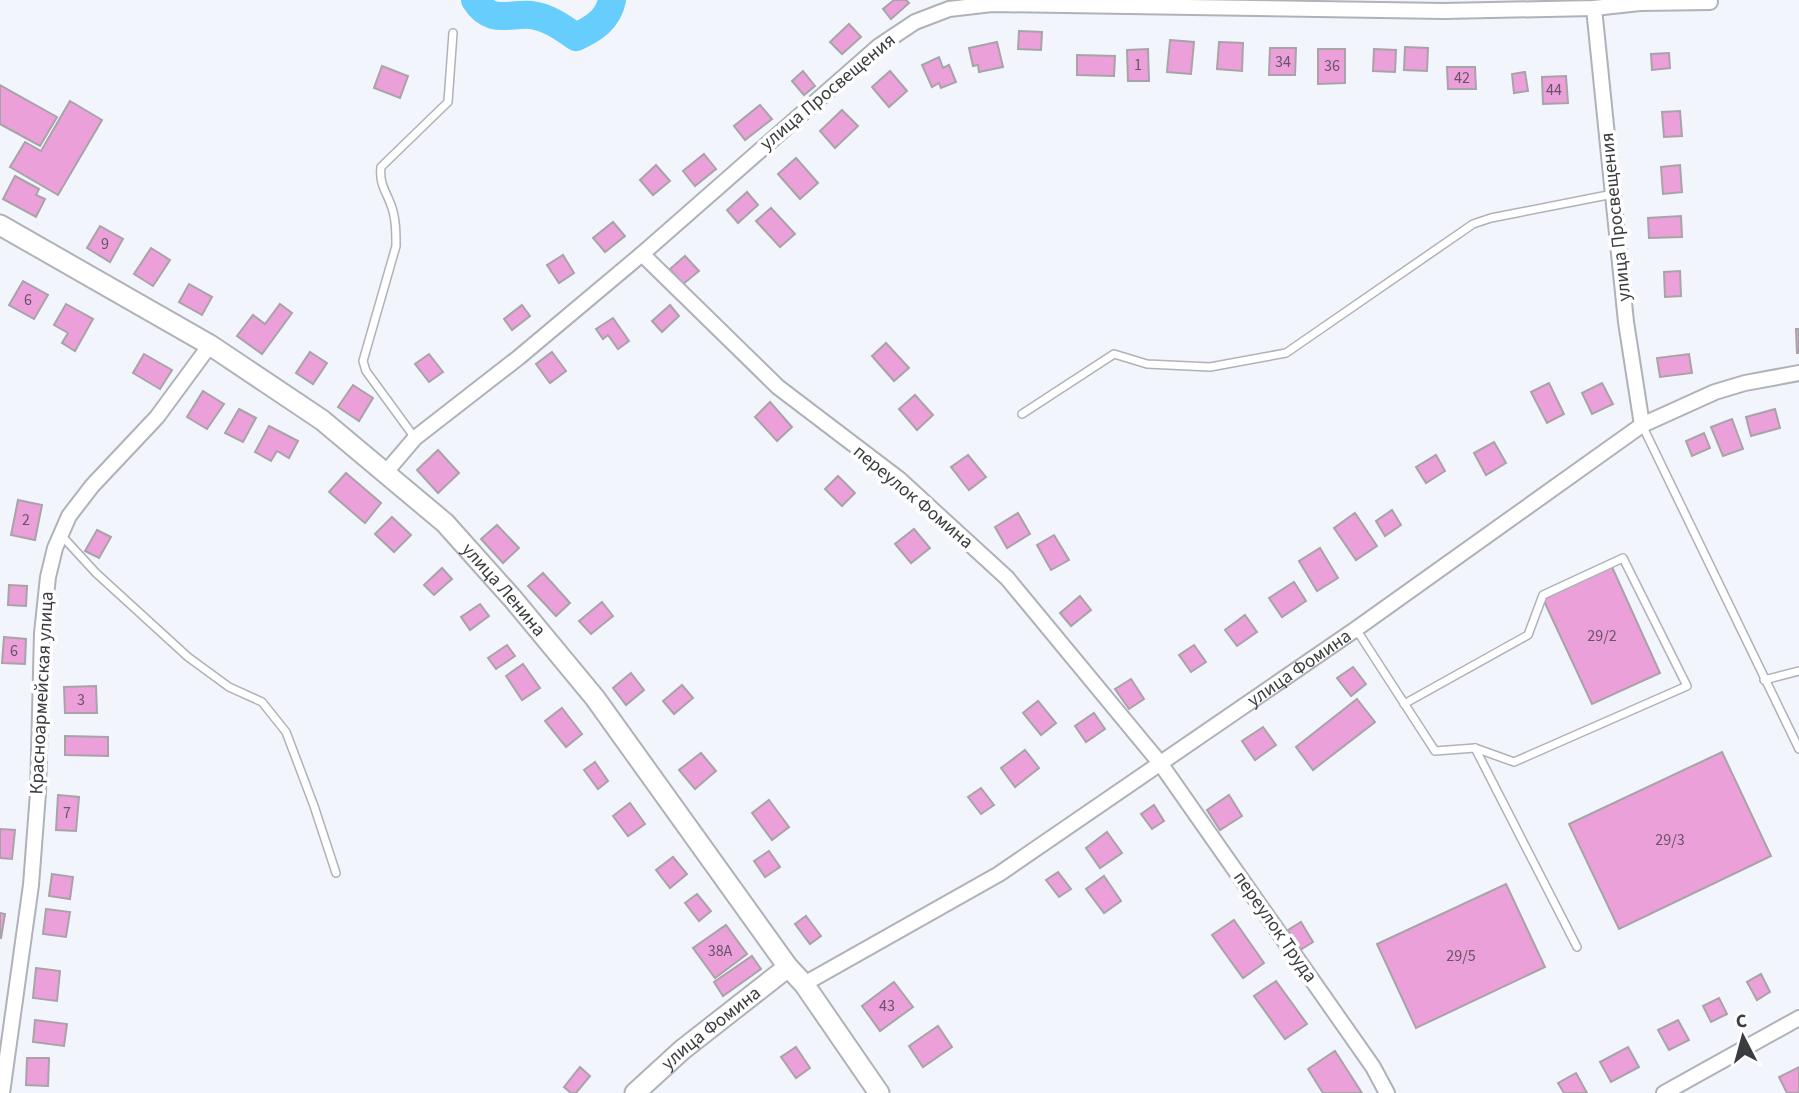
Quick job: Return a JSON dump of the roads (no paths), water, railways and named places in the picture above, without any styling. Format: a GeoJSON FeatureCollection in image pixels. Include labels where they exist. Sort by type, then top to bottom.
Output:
{"type":"FeatureCollection","features":[{"type":"Feature","properties":{"kind":"street","name":"улица Просвещения"},"geometry":{"type":"LineString","coordinates":[[386,472],[415,438],[518,358],[642,254],[879,46],[915,22],[949,9],[992,4],[1444,11],[1710,2]]}},
{"type":"Feature","properties":{"kind":"street","name":"улица Просвещения"},"geometry":{"type":"LineString","coordinates":[[1594,8],[1626,322],[1642,425]]}},
{"type":"Feature","properties":{"kind":"street","name":"улица Ленина"},"geometry":{"type":"LineString","coordinates":[[0,225],[210,345],[322,420],[445,523],[513,598],[595,698],[788,967],[804,984],[879,1093]]}},
{"type":"Feature","properties":{"kind":"street","name":"переулок Фомина"},"geometry":{"type":"LineString","coordinates":[[642,254],[778,387],[899,480],[1007,578],[1160,764]]}},
{"type":"Feature","properties":{"kind":"street","name":"Красноармейская улица"},"geometry":{"type":"LineString","coordinates":[[2,1093],[31,885],[38,793],[45,604],[55,548],[69,516],[92,486],[157,417],[210,345]]}},
{"type":"Feature","properties":{"kind":"street","name":"улица Фомина"},"geometry":{"type":"LineString","coordinates":[[804,984],[999,874],[1356,629],[1642,425],[1715,392],[1745,383],[1799,373]]}},
{"type":"Feature","properties":{"kind":"street","name":"переулок Труда"},"geometry":{"type":"LineString","coordinates":[[1160,764],[1373,1067],[1387,1093]]}},
{"type":"Feature","properties":{"kind":"street","name":"улица Фомина"},"geometry":{"type":"LineString","coordinates":[[635,1093],[682,1050],[788,967]]}},
{"type":"Feature","properties":{"kind":"street"},"geometry":{"type":"LineString","coordinates":[[1664,1093],[1799,1018]]}},
{"type":"Feature","properties":{"kind":"lane"},"geometry":{"type":"LineString","coordinates":[[415,438],[366,371],[363,361],[396,246],[391,205],[380,177],[381,167],[447,102],[453,33]]}},
{"type":"Feature","properties":{"kind":"lane"},"geometry":{"type":"LineString","coordinates":[[1022,414],[1114,354],[1147,364],[1210,367],[1286,353],[1473,224],[1491,218],[1614,194]]}},
{"type":"Feature","properties":{"kind":"lane"},"geometry":{"type":"LineString","coordinates":[[1642,425],[1799,749]]}},
{"type":"Feature","properties":{"kind":"lane"},"geometry":{"type":"LineString","coordinates":[[61,535],[96,573],[188,657],[229,687],[261,702],[286,732],[336,873]]}},
{"type":"Feature","properties":{"kind":"lane"},"geometry":{"type":"LineString","coordinates":[[1356,629],[1404,704],[1435,751],[1475,748],[1514,762],[1686,686],[1623,558],[1543,595],[1528,635],[1404,704]]}},
{"type":"Feature","properties":{"kind":"lane"},"geometry":{"type":"LineString","coordinates":[[1764,680],[1799,671]]}},
{"type":"Feature","properties":{"kind":"lane"},"geometry":{"type":"LineString","coordinates":[[1475,748],[1577,947]]}},
{"type":"Feature","properties":{"kind":"waterway"},"geometry":{"type":"LineString","coordinates":[[475,0],[487,13],[501,16],[537,16],[555,23],[576,37],[599,23],[612,0]]}}]}
